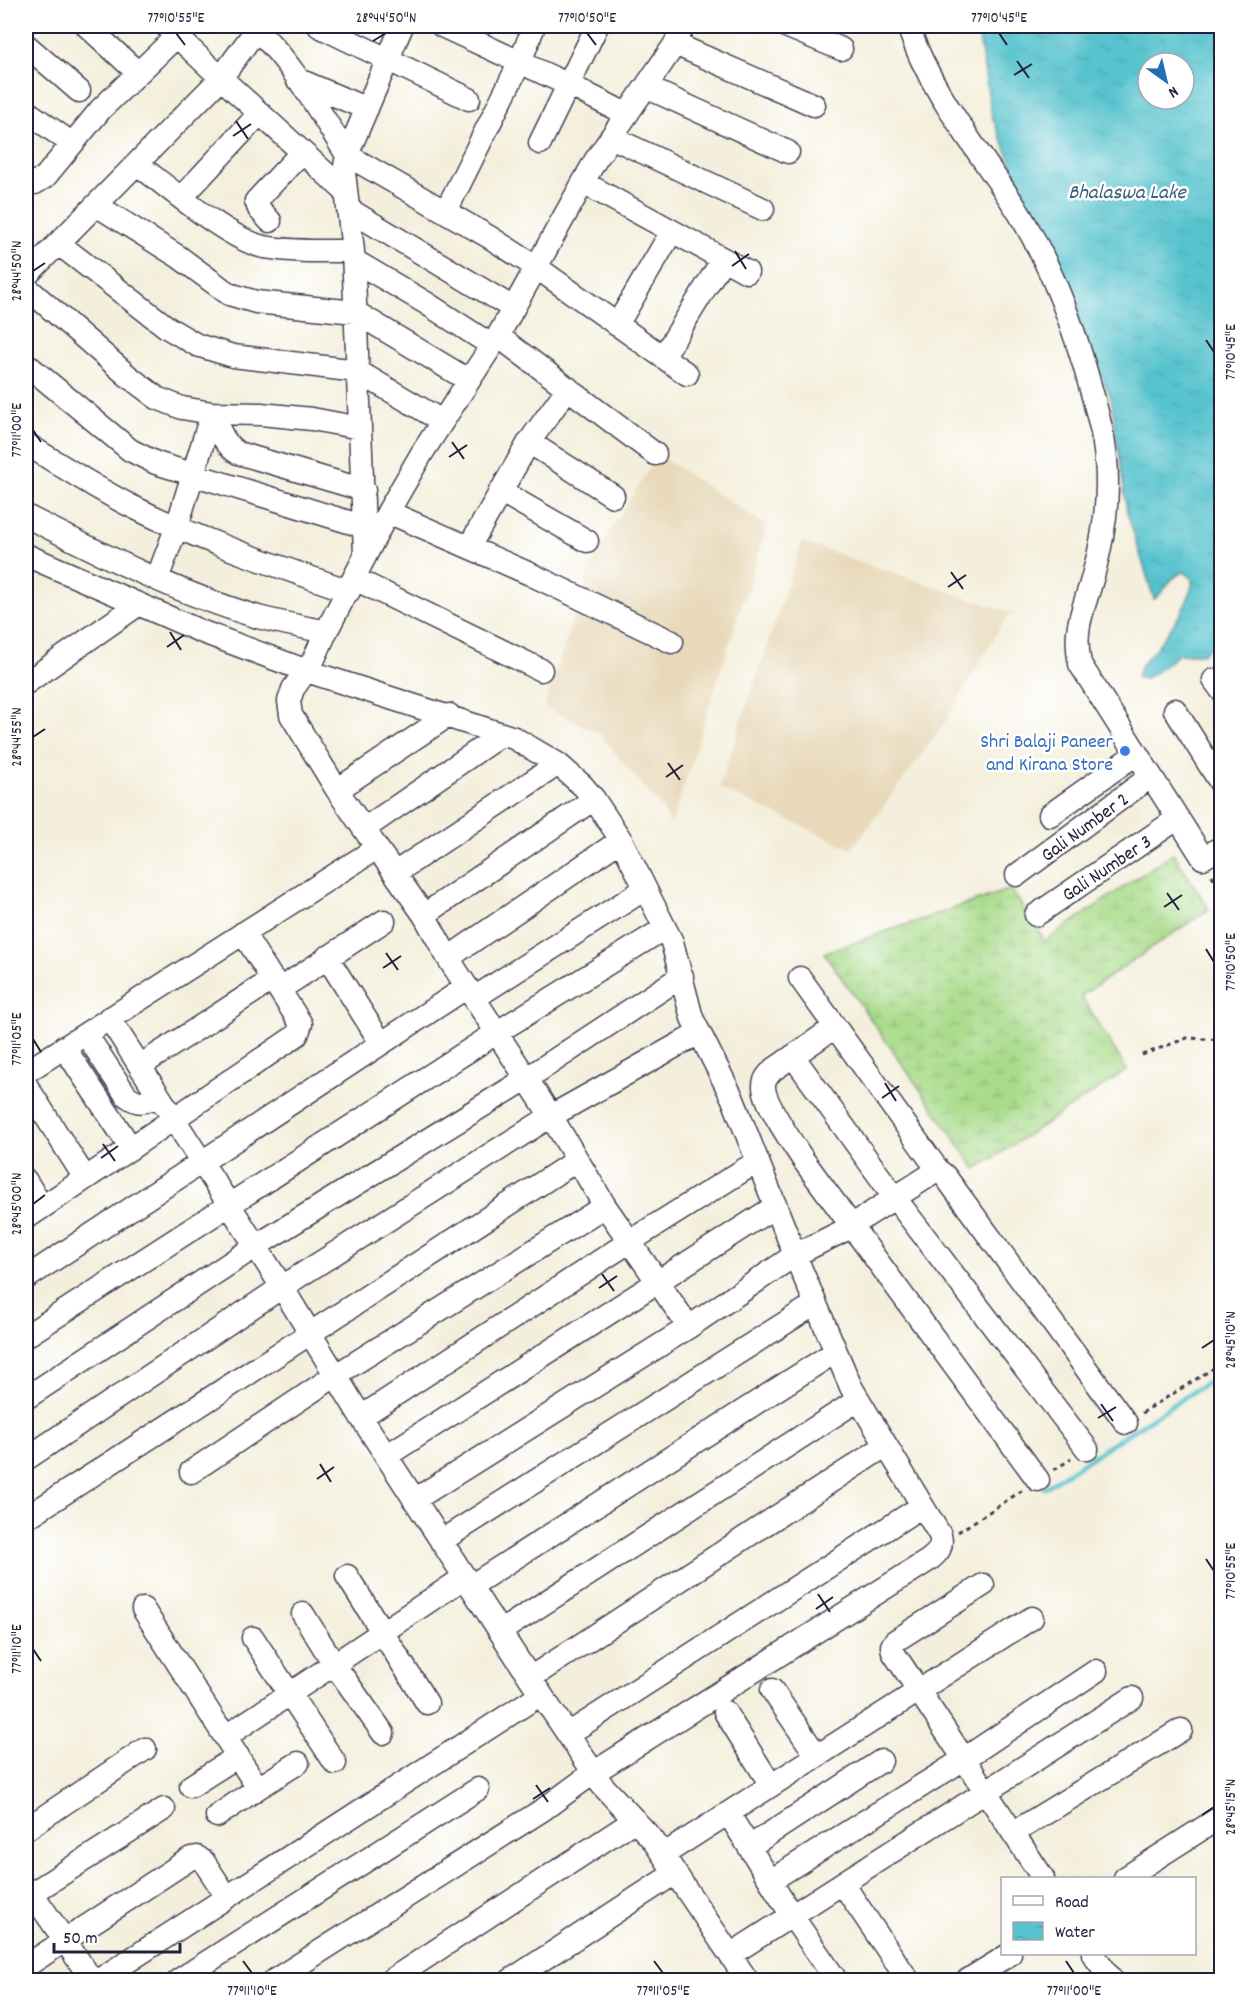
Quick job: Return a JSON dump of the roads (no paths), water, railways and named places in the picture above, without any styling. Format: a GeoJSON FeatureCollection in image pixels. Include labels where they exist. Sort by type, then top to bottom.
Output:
{"type":"FeatureCollection","features":[{"type":"Feature","properties":{"kind":"street"},"geometry":{"type":"LineString","coordinates":[[87,26],[137,72]]}},
{"type":"Feature","properties":{"kind":"street"},"geometry":{"type":"LineString","coordinates":[[319,26],[469,99]]}},
{"type":"Feature","properties":{"kind":"street"},"geometry":{"type":"LineString","coordinates":[[365,556],[353,256],[344,172],[347,154],[402,26]]}},
{"type":"Feature","properties":{"kind":"street"},"geometry":{"type":"LineString","coordinates":[[442,26],[626,114]]}},
{"type":"Feature","properties":{"kind":"street"},"geometry":{"type":"LineString","coordinates":[[446,211],[520,62],[534,26]]}},
{"type":"Feature","properties":{"kind":"street"},"geometry":{"type":"LineString","coordinates":[[540,143],[597,26]]}},
{"type":"Feature","properties":{"kind":"street"},"geometry":{"type":"LineString","coordinates":[[786,26],[841,49]]}},
{"type":"Feature","properties":{"kind":"street"},"geometry":{"type":"LineString","coordinates":[[908,26],[944,99],[1042,254],[1062,300],[1085,364],[1102,432],[1108,476],[1106,521],[1095,572],[1080,618],[1076,644],[1080,664],[1203,858],[1221,847]]}},
{"type":"Feature","properties":{"kind":"street"},"geometry":{"type":"LineString","coordinates":[[26,276],[221,78],[256,27],[297,79],[347,154],[446,211],[536,267],[687,374]]}},
{"type":"Feature","properties":{"kind":"street"},"geometry":{"type":"LineString","coordinates":[[26,182],[35,183],[45,177],[71,143],[177,29],[221,78],[302,152],[347,201],[513,308]]}},
{"type":"Feature","properties":{"kind":"street"},"geometry":{"type":"LineString","coordinates":[[689,1327],[605,1206],[551,1116],[448,958],[424,915],[338,790],[291,715],[289,701],[293,689],[317,652],[388,512],[494,340],[611,137],[679,35],[814,105]]}},
{"type":"Feature","properties":{"kind":"street"},"geometry":{"type":"LineString","coordinates":[[26,45],[79,91]]}},
{"type":"Feature","properties":{"kind":"street"},"geometry":{"type":"LineString","coordinates":[[297,79],[367,109]]}},
{"type":"Feature","properties":{"kind":"street"},"geometry":{"type":"LineString","coordinates":[[646,87],[788,152]]}},
{"type":"Feature","properties":{"kind":"street"},"geometry":{"type":"LineString","coordinates":[[26,111],[71,143]]}},
{"type":"Feature","properties":{"kind":"street"},"geometry":{"type":"LineString","coordinates":[[182,197],[260,113]]}},
{"type":"Feature","properties":{"kind":"street"},"geometry":{"type":"LineString","coordinates":[[611,137],[763,209]]}},
{"type":"Feature","properties":{"kind":"street"},"geometry":{"type":"LineString","coordinates":[[270,221],[259,209],[256,201],[302,152]]}},
{"type":"Feature","properties":{"kind":"street"},"geometry":{"type":"LineString","coordinates":[[137,164],[242,239],[263,247],[353,256],[426,303],[494,340],[568,388],[655,454]]}},
{"type":"Feature","properties":{"kind":"street"},"geometry":{"type":"LineString","coordinates":[[584,183],[747,272]]}},
{"type":"Feature","properties":{"kind":"street"},"geometry":{"type":"LineString","coordinates":[[96,205],[171,252],[229,294],[256,302],[355,312],[468,380]]}},
{"type":"Feature","properties":{"kind":"street"},"geometry":{"type":"LineString","coordinates":[[617,325],[672,231]]}},
{"type":"Feature","properties":{"kind":"street"},"geometry":{"type":"LineString","coordinates":[[59,244],[168,328],[197,345],[233,356],[357,371],[442,422]]}},
{"type":"Feature","properties":{"kind":"street"},"geometry":{"type":"LineString","coordinates":[[663,357],[723,259]]}},
{"type":"Feature","properties":{"kind":"street"},"geometry":{"type":"LineString","coordinates":[[26,287],[156,398],[182,408],[212,413],[261,414],[312,419],[360,428]]}},
{"type":"Feature","properties":{"kind":"street"},"geometry":{"type":"LineString","coordinates":[[26,364],[130,450],[156,463],[365,527]]}},
{"type":"Feature","properties":{"kind":"street"},"geometry":{"type":"LineString","coordinates":[[470,547],[530,442],[568,388]]}},
{"type":"Feature","properties":{"kind":"street"},"geometry":{"type":"LineString","coordinates":[[157,579],[177,526],[212,413]]}},
{"type":"Feature","properties":{"kind":"street"},"geometry":{"type":"LineString","coordinates":[[212,413],[224,439],[238,453],[364,490]]}},
{"type":"Feature","properties":{"kind":"street"},"geometry":{"type":"LineString","coordinates":[[530,442],[613,496]]}},
{"type":"Feature","properties":{"kind":"street"},"geometry":{"type":"LineString","coordinates":[[26,445],[131,506],[228,548],[352,585],[541,670]]}},
{"type":"Feature","properties":{"kind":"street"},"geometry":{"type":"LineString","coordinates":[[500,491],[587,541]]}},
{"type":"Feature","properties":{"kind":"street"},"geometry":{"type":"LineString","coordinates":[[388,512],[470,547],[672,642]]}},
{"type":"Feature","properties":{"kind":"street"},"geometry":{"type":"LineString","coordinates":[[26,516],[157,579],[200,597],[259,617],[317,652],[448,715],[514,738],[558,764],[594,799],[621,840],[672,942],[692,1018],[732,1097],[776,1206],[799,1253],[815,1304],[835,1352],[858,1400],[940,1535],[942,1542],[941,1548],[929,1560],[597,1778],[544,1809],[275,1980]]}},
{"type":"Feature","properties":{"kind":"street"},"geometry":{"type":"LineString","coordinates":[[26,555],[200,632],[317,652]]}},
{"type":"Feature","properties":{"kind":"street"},"geometry":{"type":"LineString","coordinates":[[26,682],[139,604]]}},
{"type":"Feature","properties":{"kind":"street"},"geometry":{"type":"LineString","coordinates":[[1175,710],[1221,785]]}},
{"type":"Feature","properties":{"kind":"street"},"geometry":{"type":"LineString","coordinates":[[338,790],[448,715]]}},
{"type":"Feature","properties":{"kind":"street"},"geometry":{"type":"LineString","coordinates":[[364,829],[502,734]]}},
{"type":"Feature","properties":{"kind":"street"},"geometry":{"type":"LineString","coordinates":[[1050,815],[1136,754]]}},
{"type":"Feature","properties":{"kind":"street"},"geometry":{"type":"LineString","coordinates":[[395,873],[558,764]]}},
{"type":"Feature","properties":{"kind":"street","name":"Gali Number 2"},"geometry":{"type":"LineString","coordinates":[[1017,875],[1150,777]]}},
{"type":"Feature","properties":{"kind":"street"},"geometry":{"type":"LineString","coordinates":[[424,915],[594,799]]}},
{"type":"Feature","properties":{"kind":"street","name":"Gali Number 3"},"geometry":{"type":"LineString","coordinates":[[1036,915],[1177,819]]}},
{"type":"Feature","properties":{"kind":"street"},"geometry":{"type":"LineString","coordinates":[[448,958],[621,840]]}},
{"type":"Feature","properties":{"kind":"street"},"geometry":{"type":"LineString","coordinates":[[26,1072],[377,848]]}},
{"type":"Feature","properties":{"kind":"street"},"geometry":{"type":"LineString","coordinates":[[26,1278],[381,1043],[645,889]]}},
{"type":"Feature","properties":{"kind":"street"},"geometry":{"type":"LineString","coordinates":[[140,1066],[276,984],[327,957],[384,921]]}},
{"type":"Feature","properties":{"kind":"street"},"geometry":{"type":"LineString","coordinates":[[26,1336],[496,1033],[665,928]]}},
{"type":"Feature","properties":{"kind":"street"},"geometry":{"type":"LineString","coordinates":[[26,1181],[34,1212],[297,1035],[302,1024],[243,933]]}},
{"type":"Feature","properties":{"kind":"street"},"geometry":{"type":"LineString","coordinates":[[327,957],[381,1043]]}},
{"type":"Feature","properties":{"kind":"street"},"geometry":{"type":"LineString","coordinates":[[26,1398],[256,1246],[526,1079],[682,976]]}},
{"type":"Feature","properties":{"kind":"street"},"geometry":{"type":"LineString","coordinates":[[800,978],[938,1170],[945,1176],[1126,1423]]}},
{"type":"Feature","properties":{"kind":"street"},"geometry":{"type":"LineString","coordinates":[[109,1018],[282,1287],[361,1417],[535,1686],[597,1778],[635,1820],[669,1864],[747,1980]]}},
{"type":"Feature","properties":{"kind":"street"},"geometry":{"type":"LineString","coordinates":[[835,1027],[766,1077],[765,1093],[793,1144],[1038,1480]]}},
{"type":"Feature","properties":{"kind":"street"},"geometry":{"type":"LineString","coordinates":[[26,1458],[282,1287],[551,1116],[699,1033]]}},
{"type":"Feature","properties":{"kind":"street"},"geometry":{"type":"LineString","coordinates":[[86,1034],[126,1095],[134,1102],[144,1101],[158,1095]]}},
{"type":"Feature","properties":{"kind":"street"},"geometry":{"type":"LineString","coordinates":[[64,1047],[131,1148]]}},
{"type":"Feature","properties":{"kind":"street"},"geometry":{"type":"LineString","coordinates":[[793,1056],[896,1198],[1087,1449]]}},
{"type":"Feature","properties":{"kind":"street"},"geometry":{"type":"LineString","coordinates":[[26,1085],[85,1178]]}},
{"type":"Feature","properties":{"kind":"street"},"geometry":{"type":"LineString","coordinates":[[26,1518],[577,1160]]}},
{"type":"Feature","properties":{"kind":"street"},"geometry":{"type":"LineString","coordinates":[[361,1417],[629,1242],[758,1161]]}},
{"type":"Feature","properties":{"kind":"street"},"geometry":{"type":"LineString","coordinates":[[414,1500],[689,1327],[799,1253],[852,1225],[938,1170]]}},
{"type":"Feature","properties":{"kind":"street"},"geometry":{"type":"LineString","coordinates":[[191,1472],[336,1376],[605,1206]]}},
{"type":"Feature","properties":{"kind":"street"},"geometry":{"type":"LineString","coordinates":[[386,1456],[776,1206]]}},
{"type":"Feature","properties":{"kind":"street"},"geometry":{"type":"LineString","coordinates":[[441,1541],[815,1304]]}},
{"type":"Feature","properties":{"kind":"street"},"geometry":{"type":"LineString","coordinates":[[218,1726],[225,1732],[234,1731],[382,1632],[468,1582],[835,1352]]}},
{"type":"Feature","properties":{"kind":"street"},"geometry":{"type":"LineString","coordinates":[[501,1631],[858,1400]]}},
{"type":"Feature","properties":{"kind":"street"},"geometry":{"type":"LineString","coordinates":[[99,1980],[227,1897],[885,1446]]}},
{"type":"Feature","properties":{"kind":"street"},"geometry":{"type":"LineString","coordinates":[[568,1734],[922,1506]]}},
{"type":"Feature","properties":{"kind":"street"},"geometry":{"type":"LineString","coordinates":[[346,1576],[427,1703]]}},
{"type":"Feature","properties":{"kind":"street"},"geometry":{"type":"LineString","coordinates":[[983,1585],[895,1641],[892,1646],[896,1658],[917,1691],[1042,1877]]}},
{"type":"Feature","properties":{"kind":"street"},"geometry":{"type":"LineString","coordinates":[[143,1609],[258,1788]]}},
{"type":"Feature","properties":{"kind":"street"},"geometry":{"type":"LineString","coordinates":[[303,1614],[334,1664],[383,1733]]}},
{"type":"Feature","properties":{"kind":"street"},"geometry":{"type":"LineString","coordinates":[[511,1980],[669,1864],[728,1813],[1032,1618]]}},
{"type":"Feature","properties":{"kind":"street"},"geometry":{"type":"LineString","coordinates":[[253,1638],[335,1763]]}},
{"type":"Feature","properties":{"kind":"street"},"geometry":{"type":"LineString","coordinates":[[770,1881],[964,1759],[1096,1671]]}},
{"type":"Feature","properties":{"kind":"street"},"geometry":{"type":"LineString","coordinates":[[772,1690],[817,1756]]}},
{"type":"Feature","properties":{"kind":"street"},"geometry":{"type":"LineString","coordinates":[[730,1956],[1132,1698]]}},
{"type":"Feature","properties":{"kind":"street"},"geometry":{"type":"LineString","coordinates":[[725,1712],[771,1785]]}},
{"type":"Feature","properties":{"kind":"street"},"geometry":{"type":"LineString","coordinates":[[1013,1833],[1181,1730]]}},
{"type":"Feature","properties":{"kind":"street"},"geometry":{"type":"LineString","coordinates":[[26,1828],[145,1749]]}},
{"type":"Feature","properties":{"kind":"street"},"geometry":{"type":"LineString","coordinates":[[191,1786],[238,1756]]}},
{"type":"Feature","properties":{"kind":"street"},"geometry":{"type":"LineString","coordinates":[[749,1847],[881,1761]]}},
{"type":"Feature","properties":{"kind":"street"},"geometry":{"type":"LineString","coordinates":[[217,1816],[298,1763]]}},
{"type":"Feature","properties":{"kind":"street"},"geometry":{"type":"LineString","coordinates":[[179,1980],[478,1789]]}},
{"type":"Feature","properties":{"kind":"street"},"geometry":{"type":"LineString","coordinates":[[92,1980],[29,1895],[164,1809]]}},
{"type":"Feature","properties":{"kind":"street"},"geometry":{"type":"LineString","coordinates":[[728,1813],[792,1916],[836,1980]]}},
{"type":"Feature","properties":{"kind":"street"},"geometry":{"type":"LineString","coordinates":[[1127,1877],[1221,1816]]}},
{"type":"Feature","properties":{"kind":"street"},"geometry":{"type":"LineString","coordinates":[[391,1980],[635,1820]]}},
{"type":"Feature","properties":{"kind":"street"},"geometry":{"type":"LineString","coordinates":[[26,1966],[191,1858],[197,1857],[204,1862],[227,1897]]}},
{"type":"Feature","properties":{"kind":"street"},"geometry":{"type":"LineString","coordinates":[[843,1884],[908,1980]]}},
{"type":"Feature","properties":{"kind":"street"},"geometry":{"type":"LineString","coordinates":[[968,1980],[1007,1955]]}},
{"type":"Feature","properties":{"kind":"street"},"geometry":{"type":"LineString","coordinates":[[1094,1955],[1112,1980]]}},
{"type":"Feature","properties":{"kind":"water","name":"Bhalaswa Lake"},"geometry":{"type":"Polygon","coordinates":[[[977,26],[1221,26],[1221,637],[1202,654],[1179,654],[1144,679],[1137,677],[1140,669],[1185,606],[1192,587],[1192,579],[1185,572],[1179,574],[1154,599],[1127,512],[1111,398],[992,117],[977,26]]]}},
{"type":"Feature","properties":{"kind":"waterway"},"geometry":{"type":"LineString","coordinates":[[1044,1488],[1222,1373]]}},
{"type":"Feature","properties":{"kind":"place","name":"Shri Balaji Paneer and Kirana Store"},"geometry":{"type":"Point","coordinates":[1125,751]}}]}
